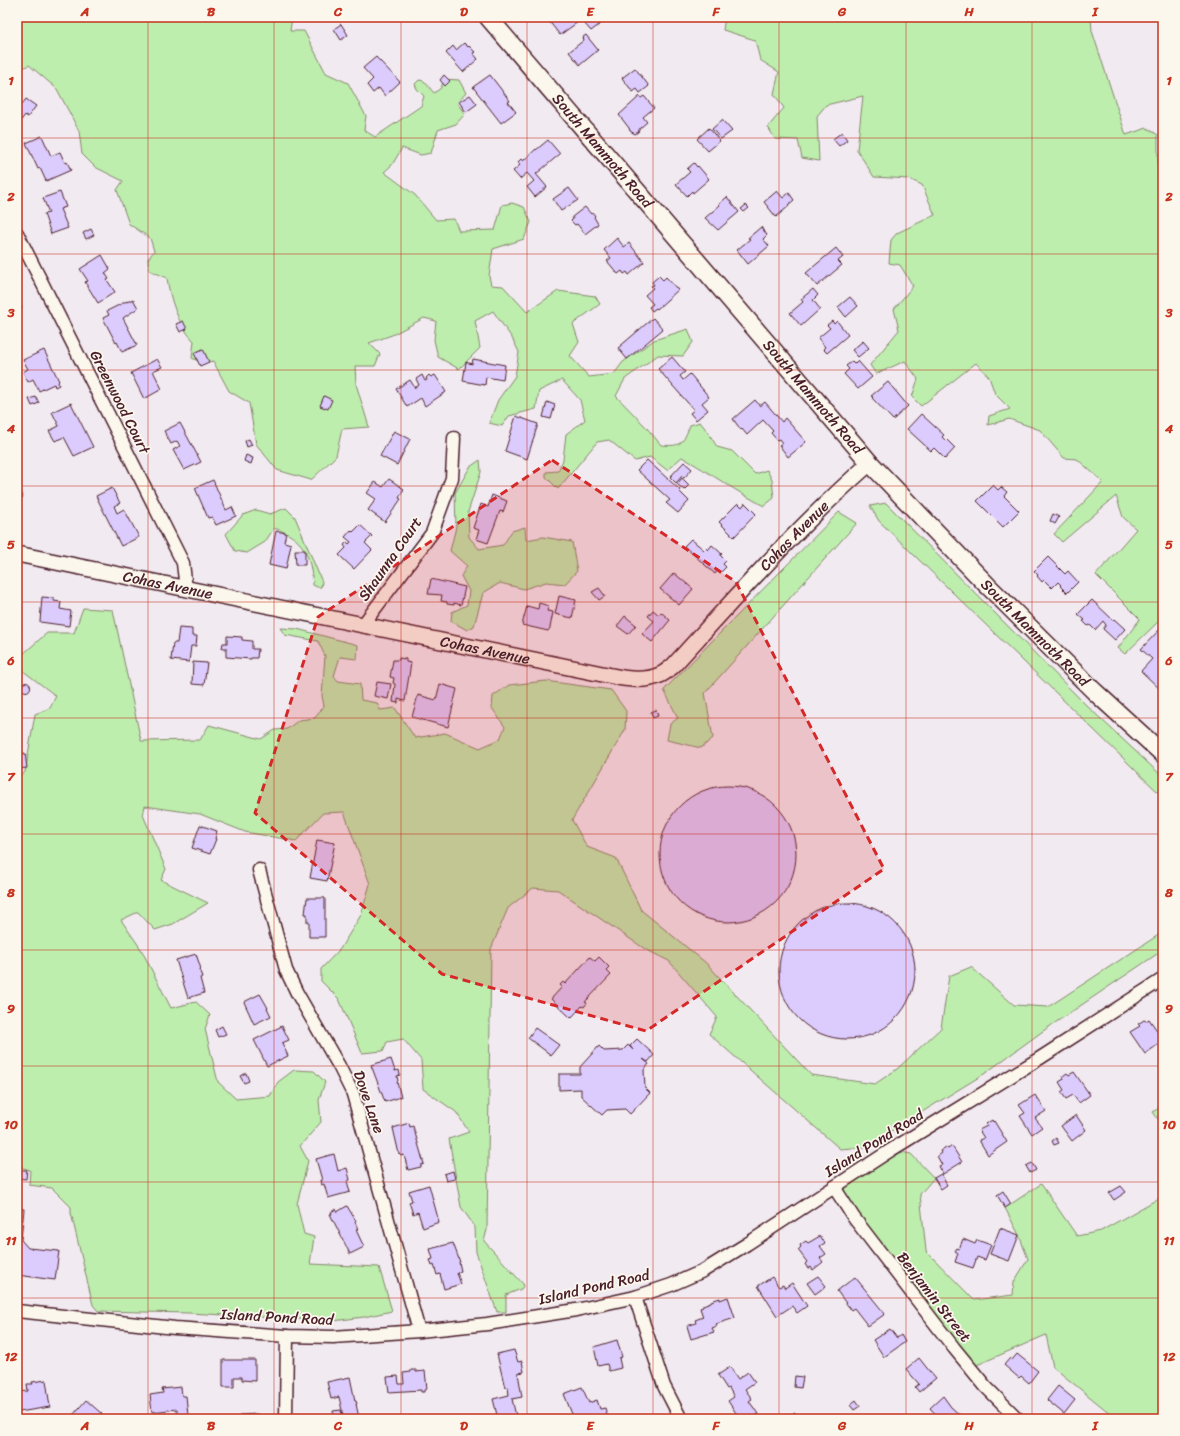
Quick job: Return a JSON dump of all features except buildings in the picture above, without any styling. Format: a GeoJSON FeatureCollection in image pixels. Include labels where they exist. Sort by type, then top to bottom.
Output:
{"type":"FeatureCollection","features":[{"type":"Feature","properties":{"kind":"main road","name":"South Mammoth Road"},"geometry":{"type":"LineString","coordinates":[[488,17],[870,462],[993,592],[1095,692],[1163,754]]}},
{"type":"Feature","properties":{"kind":"street","name":"Greenwood Court"},"geometry":{"type":"LineString","coordinates":[[17,233],[182,563],[186,589]]}},
{"type":"Feature","properties":{"kind":"street","name":"Shaunna Court"},"geometry":{"type":"LineString","coordinates":[[362,626],[432,533],[452,478],[454,438]]}},
{"type":"Feature","properties":{"kind":"street","name":"Cohas Avenue"},"geometry":{"type":"LineString","coordinates":[[17,554],[362,626],[623,678],[644,679],[660,675],[673,666],[760,570],[870,462]]}},
{"type":"Feature","properties":{"kind":"street","name":"Dove Lane"},"geometry":{"type":"LineString","coordinates":[[259,870],[286,970],[297,993],[340,1066],[353,1094],[419,1331]]}},
{"type":"Feature","properties":{"kind":"street","name":"Island Pond Road"},"geometry":{"type":"LineString","coordinates":[[17,1311],[175,1328],[287,1336],[333,1337],[419,1331],[531,1318],[584,1309],[635,1297],[671,1285],[703,1271],[1044,1056],[1163,979]]}},
{"type":"Feature","properties":{"kind":"street","name":"Benjamin Street"},"geometry":{"type":"LineString","coordinates":[[834,1187],[854,1218],[954,1348],[986,1387],[1018,1419]]}},
{"type":"Feature","properties":{"kind":"street"},"geometry":{"type":"LineString","coordinates":[[635,1297],[664,1386],[681,1419]]}},
{"type":"Feature","properties":{"kind":"street"},"geometry":{"type":"LineString","coordinates":[[286,1419],[287,1336]]}},
{"type":"Feature","properties":{"kind":"highlighted area"},"geometry":{"type":"Polygon","coordinates":[[[552,460],[736,582],[884,869],[646,1031],[442,974],[255,813],[318,617],[552,460]]]}},
{"type":"Feature","properties":{"kind":"green space"},"geometry":{"type":"Polygon","coordinates":[[[17,17],[292,17],[290,31],[304,31],[326,73],[348,83],[366,116],[364,130],[375,137],[421,106],[424,96],[417,89],[415,84],[419,80],[424,81],[434,93],[441,88],[444,79],[459,80],[466,93],[457,103],[465,114],[456,124],[438,130],[431,153],[421,155],[402,148],[392,165],[384,172],[415,195],[436,220],[454,219],[459,231],[495,230],[502,205],[512,203],[524,207],[531,222],[524,239],[493,249],[489,276],[491,285],[503,286],[527,312],[558,291],[595,296],[600,304],[573,324],[579,342],[570,356],[589,377],[614,374],[623,362],[654,340],[688,329],[693,342],[683,356],[658,355],[625,379],[616,396],[661,445],[678,444],[683,440],[690,425],[700,422],[717,447],[732,451],[755,474],[767,470],[772,480],[774,498],[764,506],[682,457],[667,470],[650,457],[635,461],[609,440],[597,442],[558,489],[546,477],[546,472],[558,471],[563,460],[566,434],[585,420],[580,400],[562,380],[539,391],[536,409],[509,416],[502,426],[489,423],[498,400],[515,376],[519,352],[512,338],[493,311],[475,321],[480,348],[459,369],[438,357],[434,340],[436,321],[424,318],[392,335],[369,343],[380,354],[375,366],[355,366],[356,384],[369,427],[342,429],[336,456],[311,480],[277,470],[256,444],[249,403],[229,391],[213,361],[202,363],[192,358],[194,341],[188,335],[179,320],[170,294],[167,278],[149,270],[148,259],[154,251],[150,238],[129,224],[117,190],[123,181],[95,167],[82,154],[79,131],[57,89],[29,65],[17,71],[17,17]]]}},
{"type":"Feature","properties":{"kind":"green space"},"geometry":{"type":"Polygon","coordinates":[[[725,17],[1091,17],[1092,31],[1126,135],[1147,128],[1158,135],[1158,195],[1163,194],[1163,617],[1125,654],[1118,648],[1140,619],[1096,575],[1136,529],[1123,517],[1116,496],[1062,542],[1054,534],[1103,482],[1077,459],[1064,458],[1040,430],[1009,419],[988,425],[989,416],[1010,409],[995,394],[989,377],[976,363],[921,406],[912,397],[918,379],[905,361],[876,374],[870,365],[899,330],[894,309],[913,286],[900,265],[889,263],[891,240],[897,233],[935,215],[922,185],[909,179],[874,177],[857,150],[863,96],[826,105],[817,116],[819,161],[802,158],[798,140],[775,139],[768,127],[784,108],[774,94],[779,72],[760,60],[755,40],[723,30],[725,17]]]}},
{"type":"Feature","properties":{"kind":"green space"},"geometry":{"type":"Polygon","coordinates":[[[480,460],[481,472],[468,512],[469,537],[479,549],[503,545],[512,531],[525,527],[526,540],[543,537],[572,542],[577,571],[565,584],[546,582],[524,589],[500,583],[483,593],[474,626],[467,630],[451,621],[452,612],[467,605],[469,591],[461,576],[467,566],[450,551],[456,527],[455,493],[470,467],[480,460]]]}},
{"type":"Feature","properties":{"kind":"green space"},"geometry":{"type":"Polygon","coordinates":[[[886,503],[1086,705],[1163,777],[1163,797],[879,521],[870,506],[886,503]]]}},
{"type":"Feature","properties":{"kind":"green space"},"geometry":{"type":"Polygon","coordinates":[[[286,508],[295,517],[322,582],[321,587],[313,585],[310,564],[304,549],[299,542],[284,532],[274,528],[265,542],[247,553],[235,551],[226,534],[243,515],[256,510],[270,514],[286,508]]]}},
{"type":"Feature","properties":{"kind":"green space"},"geometry":{"type":"Polygon","coordinates":[[[839,512],[857,523],[705,693],[713,738],[701,748],[667,740],[670,724],[678,718],[664,690],[839,512]]]}},
{"type":"Feature","properties":{"kind":"green space"},"geometry":{"type":"Polygon","coordinates":[[[83,608],[113,610],[141,741],[200,740],[209,725],[261,739],[275,730],[287,729],[299,720],[315,718],[324,706],[322,696],[325,656],[318,641],[285,635],[280,628],[297,629],[358,645],[357,659],[340,657],[334,676],[338,681],[360,684],[361,700],[377,703],[380,710],[395,708],[415,738],[445,733],[480,748],[500,739],[505,727],[492,708],[493,696],[509,685],[546,681],[611,690],[626,711],[625,730],[572,820],[587,847],[616,858],[641,910],[706,963],[811,1075],[875,1084],[897,1069],[941,1028],[949,976],[971,967],[1014,1005],[1048,1007],[1163,932],[1163,950],[1043,1031],[984,1074],[865,1147],[840,1149],[709,1034],[717,1017],[669,961],[645,949],[558,890],[533,888],[508,908],[491,949],[487,1230],[484,1241],[524,1285],[521,1289],[506,1295],[506,1312],[497,1312],[476,1252],[475,1227],[461,1207],[449,1139],[469,1132],[456,1112],[423,1089],[421,1060],[403,1039],[387,1042],[383,1051],[362,1053],[339,999],[321,981],[321,969],[340,949],[361,915],[370,884],[344,812],[323,813],[296,841],[245,832],[200,814],[145,806],[143,815],[166,869],[161,880],[208,903],[173,924],[155,930],[138,912],[121,920],[141,949],[171,1008],[196,1002],[210,1015],[205,1029],[218,1082],[236,1099],[270,1096],[278,1082],[294,1070],[314,1071],[325,1082],[319,1100],[321,1122],[300,1146],[308,1161],[297,1204],[304,1234],[314,1237],[310,1264],[379,1267],[392,1311],[364,1317],[333,1321],[189,1313],[98,1311],[93,1305],[71,1213],[71,1207],[52,1188],[29,1185],[30,1170],[17,1166],[17,779],[25,772],[35,714],[50,708],[56,696],[22,670],[23,654],[47,633],[74,633],[83,608]]]}},
{"type":"Feature","properties":{"kind":"green space"},"geometry":{"type":"Polygon","coordinates":[[[1163,1105],[1163,1126],[1153,1112],[1163,1105]]]}},
{"type":"Feature","properties":{"kind":"green space"},"geometry":{"type":"Polygon","coordinates":[[[891,1150],[911,1154],[934,1178],[920,1194],[926,1251],[974,1300],[1013,1295],[1014,1282],[1028,1259],[1019,1235],[1005,1208],[1041,1184],[1077,1236],[1101,1231],[1161,1197],[1163,1194],[1163,1419],[1117,1419],[1053,1367],[1046,1335],[970,1368],[834,1187],[891,1150]]]}}]}
